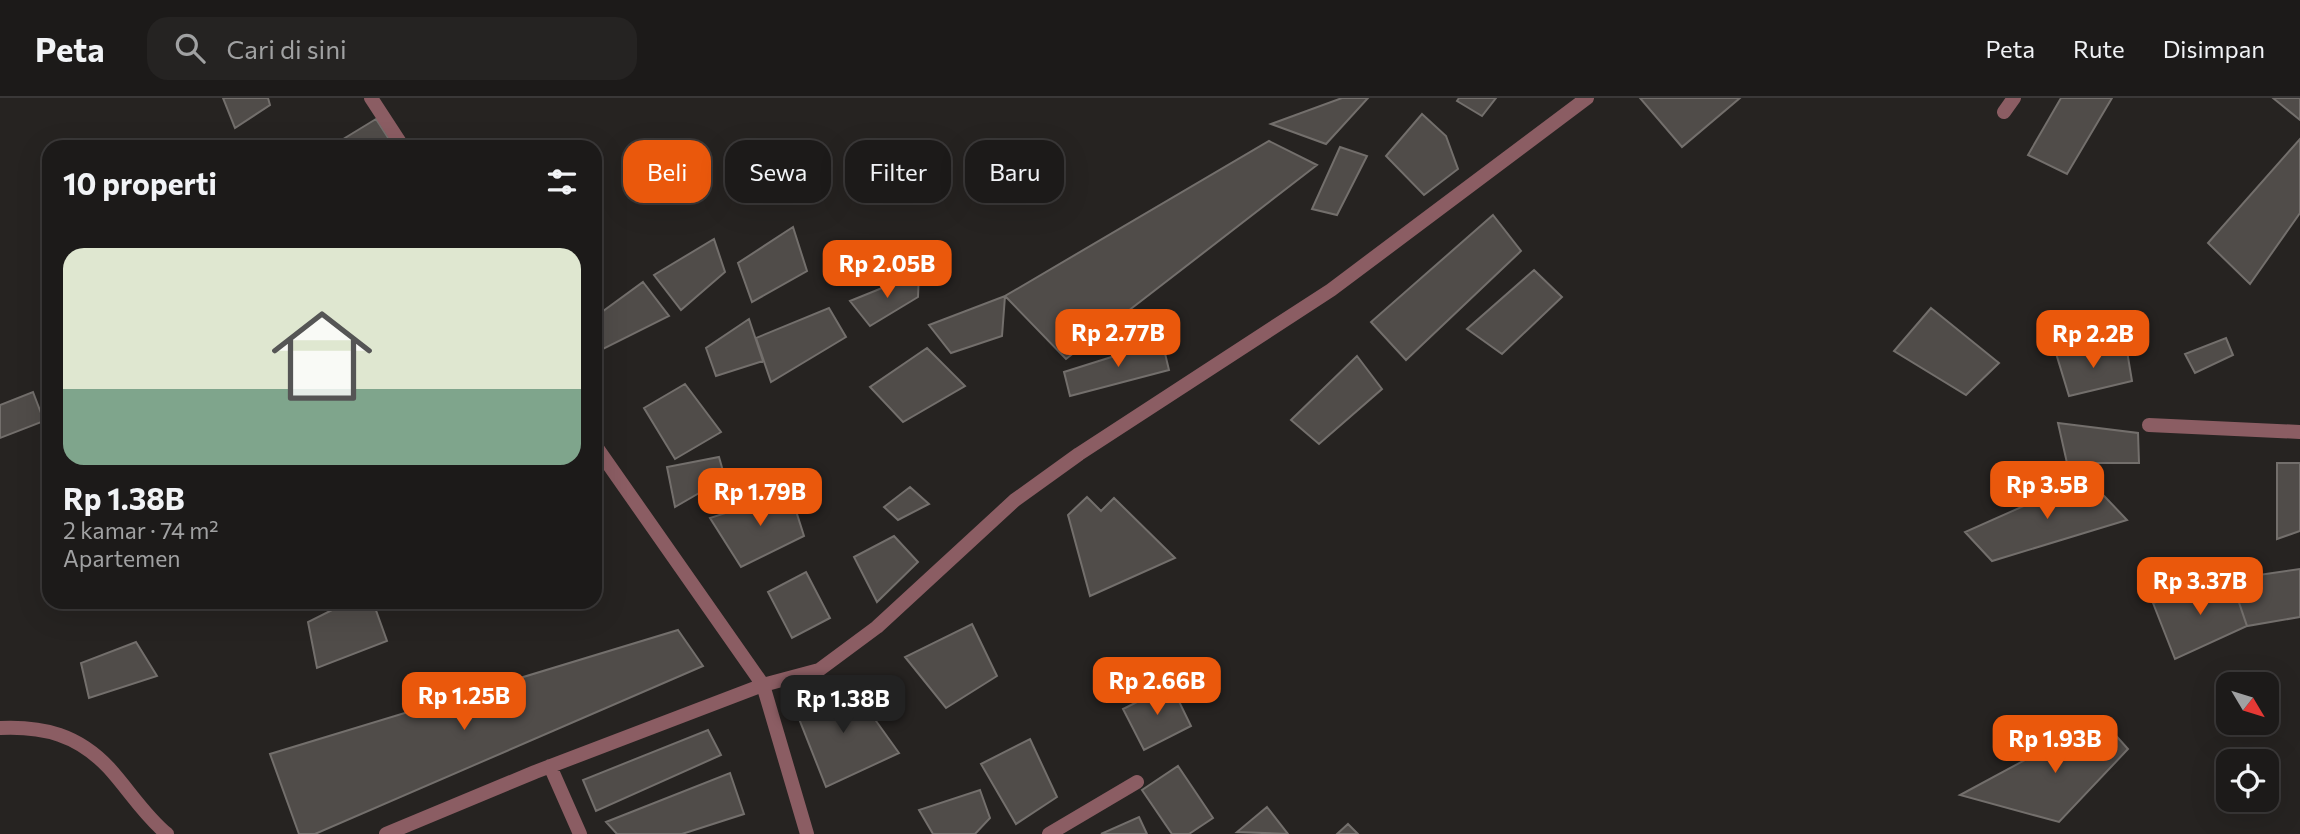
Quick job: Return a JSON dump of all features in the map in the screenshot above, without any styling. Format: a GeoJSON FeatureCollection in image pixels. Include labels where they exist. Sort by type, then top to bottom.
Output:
{"type":"FeatureCollection","features":[{"type":"Feature","properties":{"kind":"street"},"geometry":{"type":"LineString","coordinates":[[371,98],[398,140]]}},
{"type":"Feature","properties":{"kind":"street"},"geometry":{"type":"LineString","coordinates":[[386,834],[550,766],[763,685],[818,670],[877,627],[1014,500],[1079,454],[1331,290],[1587,98]]}},
{"type":"Feature","properties":{"kind":"street"},"geometry":{"type":"LineString","coordinates":[[2004,112],[2014,98]]}},
{"type":"Feature","properties":{"kind":"street"},"geometry":{"type":"LineString","coordinates":[[2149,425],[2300,432]]}},
{"type":"Feature","properties":{"kind":"street"},"geometry":{"type":"LineString","coordinates":[[602,455],[763,685],[807,834]]}},
{"type":"Feature","properties":{"kind":"street"},"geometry":{"type":"LineString","coordinates":[[0,728],[22,727],[54,732],[79,743],[108,767],[153,822],[167,834]]}},
{"type":"Feature","properties":{"kind":"street"},"geometry":{"type":"LineString","coordinates":[[550,766],[580,834]]}},
{"type":"Feature","properties":{"kind":"street"},"geometry":{"type":"LineString","coordinates":[[1049,834],[1138,782]]}},
{"type":"Feature","properties":{"kind":"building"},"geometry":{"type":"Polygon","coordinates":[[[223,98],[268,98],[270,105],[235,128],[223,98]]]}},
{"type":"Feature","properties":{"kind":"building"},"geometry":{"type":"Polygon","coordinates":[[[1342,98],[1368,98],[1326,144],[1271,124],[1342,98]]]}},
{"type":"Feature","properties":{"kind":"building"},"geometry":{"type":"Polygon","coordinates":[[[1459,98],[1496,98],[1482,116],[1457,101],[1459,98]]]}},
{"type":"Feature","properties":{"kind":"building"},"geometry":{"type":"Polygon","coordinates":[[[1640,98],[1740,98],[1682,147],[1640,98]]]}},
{"type":"Feature","properties":{"kind":"building"},"geometry":{"type":"Polygon","coordinates":[[[2061,98],[2112,98],[2067,174],[2028,155],[2061,98]]]}},
{"type":"Feature","properties":{"kind":"building"},"geometry":{"type":"Polygon","coordinates":[[[2273,98],[2300,98],[2300,120],[2273,98]]]}},
{"type":"Feature","properties":{"kind":"building"},"geometry":{"type":"Polygon","coordinates":[[[1422,114],[1446,136],[1458,169],[1424,195],[1386,156],[1422,114]]]}},
{"type":"Feature","properties":{"kind":"building"},"geometry":{"type":"Polygon","coordinates":[[[376,119],[390,140],[342,140],[376,119]]]}},
{"type":"Feature","properties":{"kind":"building"},"geometry":{"type":"Polygon","coordinates":[[[2300,139],[2300,213],[2250,284],[2208,243],[2300,139]]]}},
{"type":"Feature","properties":{"kind":"building"},"geometry":{"type":"Polygon","coordinates":[[[1269,141],[1317,165],[1066,359],[1005,296],[1269,141]]]}},
{"type":"Feature","properties":{"kind":"building"},"geometry":{"type":"Polygon","coordinates":[[[1340,147],[1367,156],[1337,215],[1312,209],[1340,147]]]}},
{"type":"Feature","properties":{"kind":"building"},"geometry":{"type":"Polygon","coordinates":[[[1493,215],[1521,251],[1406,360],[1371,322],[1493,215]]]}},
{"type":"Feature","properties":{"kind":"building"},"geometry":{"type":"Polygon","coordinates":[[[793,227],[807,271],[752,302],[738,263],[793,227]]]}},
{"type":"Feature","properties":{"kind":"building"},"geometry":{"type":"Polygon","coordinates":[[[714,239],[725,272],[681,310],[654,275],[714,239]]]}},
{"type":"Feature","properties":{"kind":"building"},"geometry":{"type":"Polygon","coordinates":[[[1534,270],[1562,297],[1502,354],[1467,329],[1534,270]]]}},
{"type":"Feature","properties":{"kind":"building"},"geometry":{"type":"Polygon","coordinates":[[[919,273],[918,297],[870,326],[850,301],[919,273]]]}},
{"type":"Feature","properties":{"kind":"building"},"geometry":{"type":"Polygon","coordinates":[[[643,282],[669,316],[602,350],[602,312],[643,282]]]}},
{"type":"Feature","properties":{"kind":"building"},"geometry":{"type":"Polygon","coordinates":[[[1005,296],[1002,336],[951,353],[929,325],[1005,296]]]}},
{"type":"Feature","properties":{"kind":"building"},"geometry":{"type":"Polygon","coordinates":[[[829,308],[846,337],[771,382],[756,338],[829,308]]]}},
{"type":"Feature","properties":{"kind":"building"},"geometry":{"type":"Polygon","coordinates":[[[1931,308],[1999,363],[1966,395],[1894,351],[1931,308]]]}},
{"type":"Feature","properties":{"kind":"building"},"geometry":{"type":"Polygon","coordinates":[[[749,319],[763,361],[716,376],[706,348],[749,319]]]}},
{"type":"Feature","properties":{"kind":"building"},"geometry":{"type":"Polygon","coordinates":[[[2226,338],[2233,355],[2195,373],[2185,354],[2226,338]]]}},
{"type":"Feature","properties":{"kind":"building"},"geometry":{"type":"Polygon","coordinates":[[[1162,341],[1169,370],[1070,396],[1064,372],[1162,341]]]}},
{"type":"Feature","properties":{"kind":"building"},"geometry":{"type":"Polygon","coordinates":[[[927,348],[965,386],[903,422],[870,387],[927,348]]]}},
{"type":"Feature","properties":{"kind":"building"},"geometry":{"type":"Polygon","coordinates":[[[2055,350],[2127,351],[2132,381],[2069,396],[2055,350]]]}},
{"type":"Feature","properties":{"kind":"building"},"geometry":{"type":"Polygon","coordinates":[[[1357,356],[1382,389],[1319,444],[1291,420],[1357,356]]]}},
{"type":"Feature","properties":{"kind":"building"},"geometry":{"type":"Polygon","coordinates":[[[685,384],[721,432],[675,459],[644,408],[685,384]]]}},
{"type":"Feature","properties":{"kind":"building"},"geometry":{"type":"Polygon","coordinates":[[[33,392],[42,422],[0,438],[0,405],[33,392]]]}},
{"type":"Feature","properties":{"kind":"building"},"geometry":{"type":"Polygon","coordinates":[[[2058,423],[2138,433],[2139,463],[2067,463],[2058,423]]]}},
{"type":"Feature","properties":{"kind":"building"},"geometry":{"type":"Polygon","coordinates":[[[719,457],[725,478],[675,507],[667,467],[719,457]]]}},
{"type":"Feature","properties":{"kind":"building"},"geometry":{"type":"Polygon","coordinates":[[[2277,463],[2300,463],[2300,531],[2277,539],[2277,463]]]}},
{"type":"Feature","properties":{"kind":"building"},"geometry":{"type":"Polygon","coordinates":[[[2087,478],[2127,520],[1992,561],[1965,532],[2087,478]]]}},
{"type":"Feature","properties":{"kind":"building"},"geometry":{"type":"Polygon","coordinates":[[[910,487],[929,504],[898,520],[884,507],[910,487]]]}},
{"type":"Feature","properties":{"kind":"building"},"geometry":{"type":"Polygon","coordinates":[[[790,492],[804,536],[741,567],[710,518],[790,492]]]}},
{"type":"Feature","properties":{"kind":"building"},"geometry":{"type":"Polygon","coordinates":[[[1087,497],[1101,511],[1114,498],[1175,558],[1090,596],[1068,515],[1087,497]]]}},
{"type":"Feature","properties":{"kind":"building"},"geometry":{"type":"Polygon","coordinates":[[[894,536],[918,562],[877,602],[854,557],[894,536]]]}},
{"type":"Feature","properties":{"kind":"building"},"geometry":{"type":"Polygon","coordinates":[[[2300,569],[2300,617],[2247,626],[2231,579],[2300,569]]]}},
{"type":"Feature","properties":{"kind":"building"},"geometry":{"type":"Polygon","coordinates":[[[806,572],[830,618],[792,638],[768,592],[806,572]]]}},
{"type":"Feature","properties":{"kind":"building"},"geometry":{"type":"Polygon","coordinates":[[[2231,579],[2247,626],[2175,659],[2153,603],[2231,579]]]}},
{"type":"Feature","properties":{"kind":"building"},"geometry":{"type":"Polygon","coordinates":[[[334,609],[376,609],[387,641],[317,668],[308,622],[334,609]]]}},
{"type":"Feature","properties":{"kind":"building"},"geometry":{"type":"Polygon","coordinates":[[[972,624],[997,676],[946,708],[905,657],[972,624]]]}},
{"type":"Feature","properties":{"kind":"building"},"geometry":{"type":"Polygon","coordinates":[[[678,630],[703,666],[315,834],[299,834],[270,754],[678,630]]]}},
{"type":"Feature","properties":{"kind":"building"},"geometry":{"type":"Polygon","coordinates":[[[136,642],[157,676],[89,698],[81,663],[136,642]]]}},
{"type":"Feature","properties":{"kind":"building"},"geometry":{"type":"Polygon","coordinates":[[[1171,685],[1191,726],[1144,750],[1123,709],[1171,685]]]}},
{"type":"Feature","properties":{"kind":"building"},"geometry":{"type":"Polygon","coordinates":[[[851,686],[899,753],[826,787],[794,706],[851,686]]]}},
{"type":"Feature","properties":{"kind":"building"},"geometry":{"type":"Polygon","coordinates":[[[2101,719],[2128,749],[2059,822],[1960,795],[2101,719]]]}},
{"type":"Feature","properties":{"kind":"building"},"geometry":{"type":"Polygon","coordinates":[[[708,730],[721,755],[596,811],[583,780],[708,730]]]}},
{"type":"Feature","properties":{"kind":"building"},"geometry":{"type":"Polygon","coordinates":[[[1030,739],[1057,797],[1016,824],[981,764],[1030,739]]]}},
{"type":"Feature","properties":{"kind":"building"},"geometry":{"type":"Polygon","coordinates":[[[1178,766],[1213,818],[1189,834],[1172,834],[1142,790],[1178,766]]]}},
{"type":"Feature","properties":{"kind":"building"},"geometry":{"type":"Polygon","coordinates":[[[730,773],[744,814],[682,834],[617,834],[606,822],[730,773]]]}},
{"type":"Feature","properties":{"kind":"building"},"geometry":{"type":"Polygon","coordinates":[[[980,790],[990,818],[975,834],[933,834],[919,810],[980,790]]]}},
{"type":"Feature","properties":{"kind":"building"},"geometry":{"type":"Polygon","coordinates":[[[1267,807],[1288,834],[1237,832],[1267,807]]]}},
{"type":"Feature","properties":{"kind":"building"},"geometry":{"type":"Polygon","coordinates":[[[1139,817],[1147,834],[1101,834],[1139,817]]]}},
{"type":"Feature","properties":{"kind":"building"},"geometry":{"type":"Polygon","coordinates":[[[1348,824],[1358,834],[1337,834],[1348,824]]]}}]}
